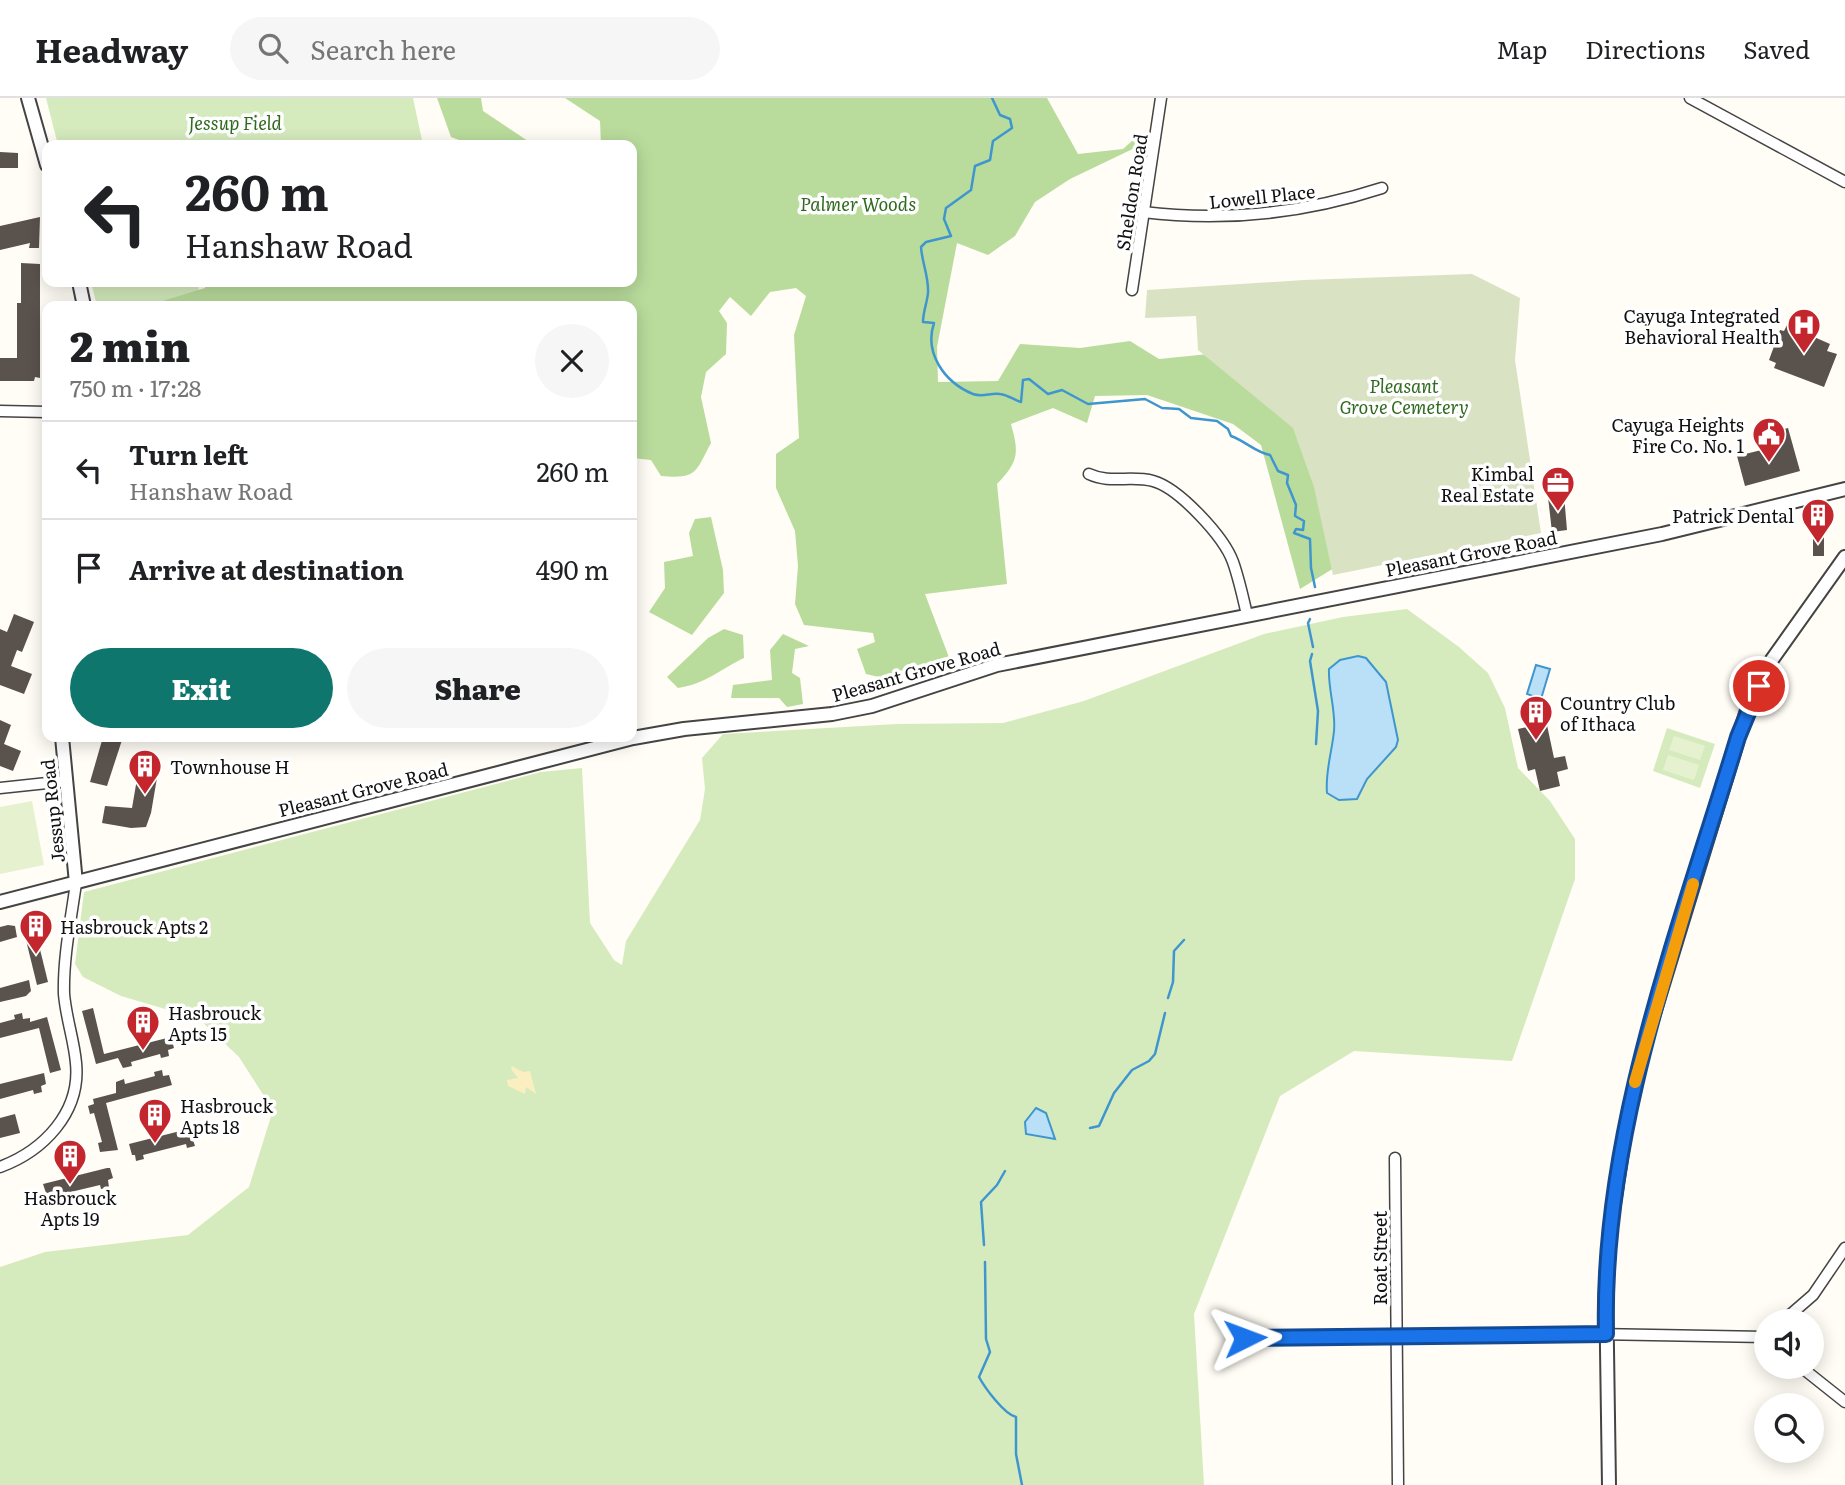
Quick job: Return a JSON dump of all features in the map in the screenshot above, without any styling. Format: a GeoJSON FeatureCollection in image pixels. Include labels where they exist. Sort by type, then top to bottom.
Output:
{"type":"FeatureCollection","features":[{"type":"Feature","properties":{"kind":"street"},"geometry":{"type":"LineString","coordinates":[[28,98],[42,147]]}},
{"type":"Feature","properties":{"kind":"street","name":"Sheldon Road"},"geometry":{"type":"LineString","coordinates":[[1132,290],[1161,98]]}},
{"type":"Feature","properties":{"kind":"street"},"geometry":{"type":"LineString","coordinates":[[1690,98],[1845,182]]}},
{"type":"Feature","properties":{"kind":"street","name":"Lowell Place"},"geometry":{"type":"LineString","coordinates":[[1143,212],[1202,218],[1294,210],[1323,205],[1382,188]]}},
{"type":"Feature","properties":{"kind":"street"},"geometry":{"type":"LineString","coordinates":[[0,411],[42,412]]}},
{"type":"Feature","properties":{"kind":"street"},"geometry":{"type":"LineString","coordinates":[[1089,474],[1100,479],[1154,481],[1171,490],[1207,524],[1229,554],[1247,615]]}},
{"type":"Feature","properties":{"kind":"street","name":"Pleasant Grove Road"},"geometry":{"type":"LineString","coordinates":[[637,737],[684,729],[832,714],[872,706],[997,665],[1686,529],[1845,489]]}},
{"type":"Feature","properties":{"kind":"street"},"geometry":{"type":"LineString","coordinates":[[1609,1485],[1606,1334],[1608,1249],[1633,1088],[1747,710],[1771,661],[1845,557]]}},
{"type":"Feature","properties":{"kind":"street","name":"Jessup Road"},"geometry":{"type":"LineString","coordinates":[[62,742],[76,883]]}},
{"type":"Feature","properties":{"kind":"street","name":"Pleasant Grove Road"},"geometry":{"type":"LineString","coordinates":[[0,902],[618,742]]}},
{"type":"Feature","properties":{"kind":"street"},"geometry":{"type":"LineString","coordinates":[[0,788],[66,781]]}},
{"type":"Feature","properties":{"kind":"street"},"geometry":{"type":"LineString","coordinates":[[0,1167],[23,1158],[46,1140],[59,1125],[72,1099],[76,1060],[64,981],[76,883]]}},
{"type":"Feature","properties":{"kind":"street","name":"Roat Street"},"geometry":{"type":"LineString","coordinates":[[1395,1158],[1398,1485]]}},
{"type":"Feature","properties":{"kind":"street"},"geometry":{"type":"LineString","coordinates":[[1797,1309],[1813,1295],[1845,1248]]}},
{"type":"Feature","properties":{"kind":"street"},"geometry":{"type":"LineString","coordinates":[[1245,1338],[1606,1334],[1754,1337]]}},
{"type":"Feature","properties":{"kind":"street"},"geometry":{"type":"LineString","coordinates":[[1816,1379],[1845,1402]]}},
{"type":"Feature","properties":{"kind":"green space","name":"Jessup Field"},"geometry":{"type":"Polygon","coordinates":[[[46,98],[413,98],[422,140],[57,140],[46,98]]]}},
{"type":"Feature","properties":{"kind":"green space"},"geometry":{"type":"Polygon","coordinates":[[[437,98],[481,98],[483,111],[526,140],[459,140],[451,137],[437,98]]]}},
{"type":"Feature","properties":{"kind":"green space","name":"Palmer Woods"},"geometry":{"type":"Polygon","coordinates":[[[565,98],[1047,98],[1078,154],[1123,149],[1141,133],[1141,145],[1070,179],[1035,202],[1015,236],[988,255],[957,243],[937,347],[938,382],[998,381],[1020,344],[1080,348],[1130,341],[1159,359],[1209,354],[1304,430],[1334,568],[1300,589],[1261,445],[1233,424],[1147,395],[1095,396],[1087,423],[1053,408],[1011,424],[1015,456],[1010,469],[997,484],[1007,584],[925,594],[950,660],[896,681],[866,674],[857,649],[875,642],[873,633],[804,625],[795,604],[798,566],[795,531],[776,488],[776,454],[799,438],[794,335],[806,296],[796,288],[770,292],[751,316],[730,297],[719,311],[727,323],[726,354],[706,372],[701,397],[711,443],[694,472],[673,477],[661,476],[651,460],[637,459],[637,301],[163,301],[205,287],[637,287],[637,140],[601,140],[600,121],[565,98]]]}},
{"type":"Feature","properties":{"kind":"green space","name":"Pleasant Grove Cemetery"},"geometry":{"type":"Polygon","coordinates":[[[1472,274],[1520,298],[1515,360],[1541,533],[1333,575],[1314,487],[1293,428],[1198,350],[1196,316],[1145,318],[1147,290],[1304,280],[1472,274]]]}},
{"type":"Feature","properties":{"kind":"green space"},"geometry":{"type":"Polygon","coordinates":[[[92,287],[198,287],[199,293],[172,301],[96,301],[92,287]]]}},
{"type":"Feature","properties":{"kind":"green space"},"geometry":{"type":"Polygon","coordinates":[[[711,517],[723,570],[724,593],[692,635],[649,612],[665,588],[664,562],[693,556],[689,533],[695,519],[711,517]]]}},
{"type":"Feature","properties":{"kind":"green space"},"geometry":{"type":"Polygon","coordinates":[[[1407,609],[1459,647],[1488,673],[1505,708],[1518,768],[1550,801],[1575,839],[1575,879],[1512,1061],[1354,1051],[1280,1096],[1194,1314],[1204,1485],[0,1485],[0,1267],[45,1252],[188,1235],[249,1187],[273,1110],[239,1057],[199,1019],[121,996],[83,977],[75,964],[84,892],[541,772],[582,768],[590,923],[614,960],[622,965],[626,941],[700,820],[705,789],[702,758],[723,734],[897,724],[1003,723],[1084,701],[1264,634],[1343,617],[1407,609]]]}},
{"type":"Feature","properties":{"kind":"green space"},"geometry":{"type":"Polygon","coordinates":[[[724,629],[743,635],[744,658],[705,680],[678,688],[667,677],[708,638],[724,629]]]}},
{"type":"Feature","properties":{"kind":"green space"},"geometry":{"type":"Polygon","coordinates":[[[783,634],[809,646],[795,649],[792,673],[800,678],[803,704],[787,707],[779,698],[731,698],[733,685],[772,680],[770,650],[783,634]]]}},
{"type":"Feature","properties":{"kind":"green space"},"geometry":{"type":"Polygon","coordinates":[[[1667,728],[1715,744],[1700,788],[1653,771],[1667,728]]]}},
{"type":"Feature","properties":{"kind":"green space"},"geometry":{"type":"Polygon","coordinates":[[[1674,736],[1705,746],[1700,760],[1669,750],[1674,736]]]}},
{"type":"Feature","properties":{"kind":"green space"},"geometry":{"type":"Polygon","coordinates":[[[1668,755],[1699,765],[1694,780],[1663,770],[1668,755]]]}},
{"type":"Feature","properties":{"kind":"green space"},"geometry":{"type":"Polygon","coordinates":[[[32,801],[44,865],[0,874],[0,807],[32,801]]]}},
{"type":"Feature","properties":{"kind":"sand"},"geometry":{"type":"Polygon","coordinates":[[[512,1066],[523,1072],[530,1071],[536,1094],[526,1087],[525,1094],[508,1086],[507,1080],[518,1078],[511,1069],[512,1066]]]}},
{"type":"Feature","properties":{"kind":"water"},"geometry":{"type":"Polygon","coordinates":[[[1358,656],[1366,658],[1386,682],[1398,740],[1396,747],[1367,779],[1357,799],[1339,800],[1327,793],[1334,723],[1329,669],[1340,660],[1358,656]]]}},
{"type":"Feature","properties":{"kind":"water"},"geometry":{"type":"Polygon","coordinates":[[[1536,665],[1550,669],[1541,699],[1527,694],[1536,665]]]}},
{"type":"Feature","properties":{"kind":"water"},"geometry":{"type":"Polygon","coordinates":[[[1036,1108],[1046,1113],[1055,1139],[1026,1134],[1025,1122],[1036,1108]]]}},
{"type":"Feature","properties":{"kind":"building"},"geometry":{"type":"Polygon","coordinates":[[[0,152],[18,153],[18,168],[0,168],[0,152]]]}},
{"type":"Feature","properties":{"kind":"building"},"geometry":{"type":"Polygon","coordinates":[[[40,217],[39,248],[29,248],[30,243],[0,250],[0,226],[40,217]]]}},
{"type":"Feature","properties":{"kind":"building"},"geometry":{"type":"Polygon","coordinates":[[[21,263],[40,264],[40,378],[35,377],[34,381],[0,381],[0,358],[17,358],[17,303],[21,303],[21,263]]]}},
{"type":"Feature","properties":{"kind":"building"},"geometry":{"type":"Polygon","coordinates":[[[1787,325],[1830,344],[1827,351],[1837,354],[1824,387],[1774,368],[1776,363],[1769,360],[1780,330],[1784,331],[1787,325]]]}},
{"type":"Feature","properties":{"kind":"building","name":"Cayuga Heights Fire Co. No. 1"},"geometry":{"type":"Polygon","coordinates":[[[1788,428],[1800,471],[1745,486],[1737,456],[1778,446],[1774,432],[1788,428]]]}},
{"type":"Feature","properties":{"kind":"building","name":"Kimbal Real Estate"},"geometry":{"type":"Polygon","coordinates":[[[1564,495],[1567,530],[1552,532],[1548,497],[1564,495]]]}},
{"type":"Feature","properties":{"kind":"building","name":"Patrick Dental"},"geometry":{"type":"Polygon","coordinates":[[[1813,534],[1824,534],[1824,556],[1813,556],[1813,534]]]}},
{"type":"Feature","properties":{"kind":"building"},"geometry":{"type":"Polygon","coordinates":[[[14,614],[34,622],[22,652],[17,650],[11,666],[32,674],[24,694],[0,685],[0,629],[7,632],[14,614]]]}},
{"type":"Feature","properties":{"kind":"building"},"geometry":{"type":"Polygon","coordinates":[[[0,720],[11,725],[4,744],[21,751],[13,771],[0,766],[0,720]]]}},
{"type":"Feature","properties":{"kind":"building","name":"Country Club of Ithaca"},"geometry":{"type":"Polygon","coordinates":[[[1538,720],[1540,727],[1547,725],[1554,758],[1565,756],[1568,769],[1557,772],[1560,786],[1540,791],[1535,769],[1528,771],[1518,729],[1527,727],[1526,723],[1538,720]]]}},
{"type":"Feature","properties":{"kind":"building"},"geometry":{"type":"Polygon","coordinates":[[[102,742],[121,742],[107,786],[90,782],[102,742]]]}},
{"type":"Feature","properties":{"kind":"building","name":"Townhouse H"},"geometry":{"type":"Polygon","coordinates":[[[141,769],[158,772],[146,827],[131,828],[102,823],[105,806],[132,808],[141,769]]]}},
{"type":"Feature","properties":{"kind":"building"},"geometry":{"type":"Polygon","coordinates":[[[15,926],[17,937],[0,942],[0,927],[15,926]]]}},
{"type":"Feature","properties":{"kind":"building","name":"Hasbrouck Apts 2"},"geometry":{"type":"Polygon","coordinates":[[[35,929],[48,982],[37,985],[24,932],[35,929]]]}},
{"type":"Feature","properties":{"kind":"building"},"geometry":{"type":"Polygon","coordinates":[[[29,980],[31,991],[26,996],[0,1002],[0,988],[29,980]]]}},
{"type":"Feature","properties":{"kind":"building"},"geometry":{"type":"Polygon","coordinates":[[[93,1008],[104,1054],[171,1037],[174,1048],[168,1050],[169,1056],[161,1058],[160,1054],[131,1062],[132,1066],[123,1068],[118,1058],[96,1064],[82,1011],[93,1008]]]}},
{"type":"Feature","properties":{"kind":"building"},"geometry":{"type":"Polygon","coordinates":[[[22,1013],[23,1019],[30,1018],[30,1022],[47,1017],[61,1070],[50,1073],[39,1028],[0,1038],[0,1023],[15,1019],[14,1015],[22,1013]]]}},
{"type":"Feature","properties":{"kind":"building"},"geometry":{"type":"Polygon","coordinates":[[[162,1070],[163,1076],[169,1075],[172,1085],[106,1103],[118,1150],[100,1152],[98,1143],[102,1142],[94,1113],[90,1114],[88,1106],[94,1104],[93,1099],[116,1093],[116,1082],[124,1079],[125,1084],[155,1076],[154,1072],[162,1070]]]}},
{"type":"Feature","properties":{"kind":"building"},"geometry":{"type":"Polygon","coordinates":[[[44,1073],[46,1084],[41,1086],[42,1092],[34,1094],[33,1090],[0,1099],[0,1084],[44,1073]]]}},
{"type":"Feature","properties":{"kind":"building"},"geometry":{"type":"Polygon","coordinates":[[[15,1114],[20,1133],[0,1138],[0,1118],[15,1114]]]}},
{"type":"Feature","properties":{"kind":"building","name":"Hasbrouck Apts 18"},"geometry":{"type":"Polygon","coordinates":[[[196,1127],[199,1138],[193,1140],[195,1146],[187,1148],[186,1144],[143,1155],[144,1159],[136,1161],[135,1155],[132,1155],[129,1144],[196,1127]]]}},
{"type":"Feature","properties":{"kind":"building","name":"Hasbrouck Apts 19"},"geometry":{"type":"Polygon","coordinates":[[[110,1168],[113,1178],[108,1180],[109,1187],[101,1189],[100,1185],[58,1195],[59,1200],[51,1202],[47,1196],[43,1184],[110,1168]]]}},
{"type":"Feature","properties":{"kind":"waterway"},"geometry":{"type":"LineString","coordinates":[[992,98],[1000,115],[1010,119],[1012,128],[993,141],[990,160],[975,166],[971,190],[946,208],[944,219],[951,236],[926,242],[921,247],[928,287],[923,322],[934,323],[932,345],[939,365],[953,382],[977,395],[1000,394],[1021,402],[1023,380],[1029,379],[1048,394],[1062,390],[1088,404],[1145,399],[1162,408],[1179,409],[1191,418],[1217,421],[1228,429],[1231,436],[1270,455],[1278,471],[1288,475],[1287,483],[1296,505],[1295,516],[1304,521],[1303,530],[1296,529],[1294,533],[1310,539],[1315,587]]}},
{"type":"Feature","properties":{"kind":"waterway"},"geometry":{"type":"LineString","coordinates":[[1310,619],[1308,623],[1313,647]]}},
{"type":"Feature","properties":{"kind":"waterway"},"geometry":{"type":"LineString","coordinates":[[1312,654],[1310,661],[1318,711],[1316,744]]}},
{"type":"Feature","properties":{"kind":"waterway"},"geometry":{"type":"LineString","coordinates":[[1168,998],[1173,982],[1174,951],[1184,940]]}},
{"type":"Feature","properties":{"kind":"waterway"},"geometry":{"type":"LineString","coordinates":[[1090,1128],[1099,1126],[1114,1093],[1132,1070],[1149,1061],[1155,1054],[1165,1013]]}},
{"type":"Feature","properties":{"kind":"waterway"},"geometry":{"type":"LineString","coordinates":[[984,1245],[981,1202],[997,1185],[1005,1171]]}},
{"type":"Feature","properties":{"kind":"waterway"},"geometry":{"type":"LineString","coordinates":[[985,1262],[986,1339],[990,1352],[979,1377],[1001,1406],[1016,1417],[1016,1454],[1022,1485]]}},
{"type":"Feature","properties":{"kind":"slow traffic"},"geometry":{"type":"LineString","coordinates":[[1635,1082],[1693,884]]}},
{"type":"Feature","properties":{"kind":"place","name":"Cayuga Integrated Behavioral Health"},"geometry":{"type":"Point","coordinates":[1804,355]}},
{"type":"Feature","properties":{"kind":"place","name":"Cayuga Heights Fire Co. No. 1"},"geometry":{"type":"Point","coordinates":[1769,464]}},
{"type":"Feature","properties":{"kind":"place","name":"Kimbal Real Estate"},"geometry":{"type":"Point","coordinates":[1558,513]}},
{"type":"Feature","properties":{"kind":"place","name":"Patrick Dental"},"geometry":{"type":"Point","coordinates":[1818,545]}},
{"type":"Feature","properties":{"kind":"place","name":"Country Club of Ithaca"},"geometry":{"type":"Point","coordinates":[1536,742]}},
{"type":"Feature","properties":{"kind":"place","name":"Townhouse H"},"geometry":{"type":"Point","coordinates":[145,796]}},
{"type":"Feature","properties":{"kind":"place","name":"Hasbrouck Apts 2"},"geometry":{"type":"Point","coordinates":[36,956]}},
{"type":"Feature","properties":{"kind":"place","name":"Hasbrouck Apts 15"},"geometry":{"type":"Point","coordinates":[143,1052]}},
{"type":"Feature","properties":{"kind":"place","name":"Hasbrouck Apts 18"},"geometry":{"type":"Point","coordinates":[155,1145]}},
{"type":"Feature","properties":{"kind":"place","name":"Hasbrouck Apts 19"},"geometry":{"type":"Point","coordinates":[70,1186]}},
{"type":"Feature","properties":{"kind":"route"},"geometry":{"type":"LineString","coordinates":[[1245,1338],[1606,1334],[1608,1249],[1633,1088],[1738,737],[1759,686]]}}]}
